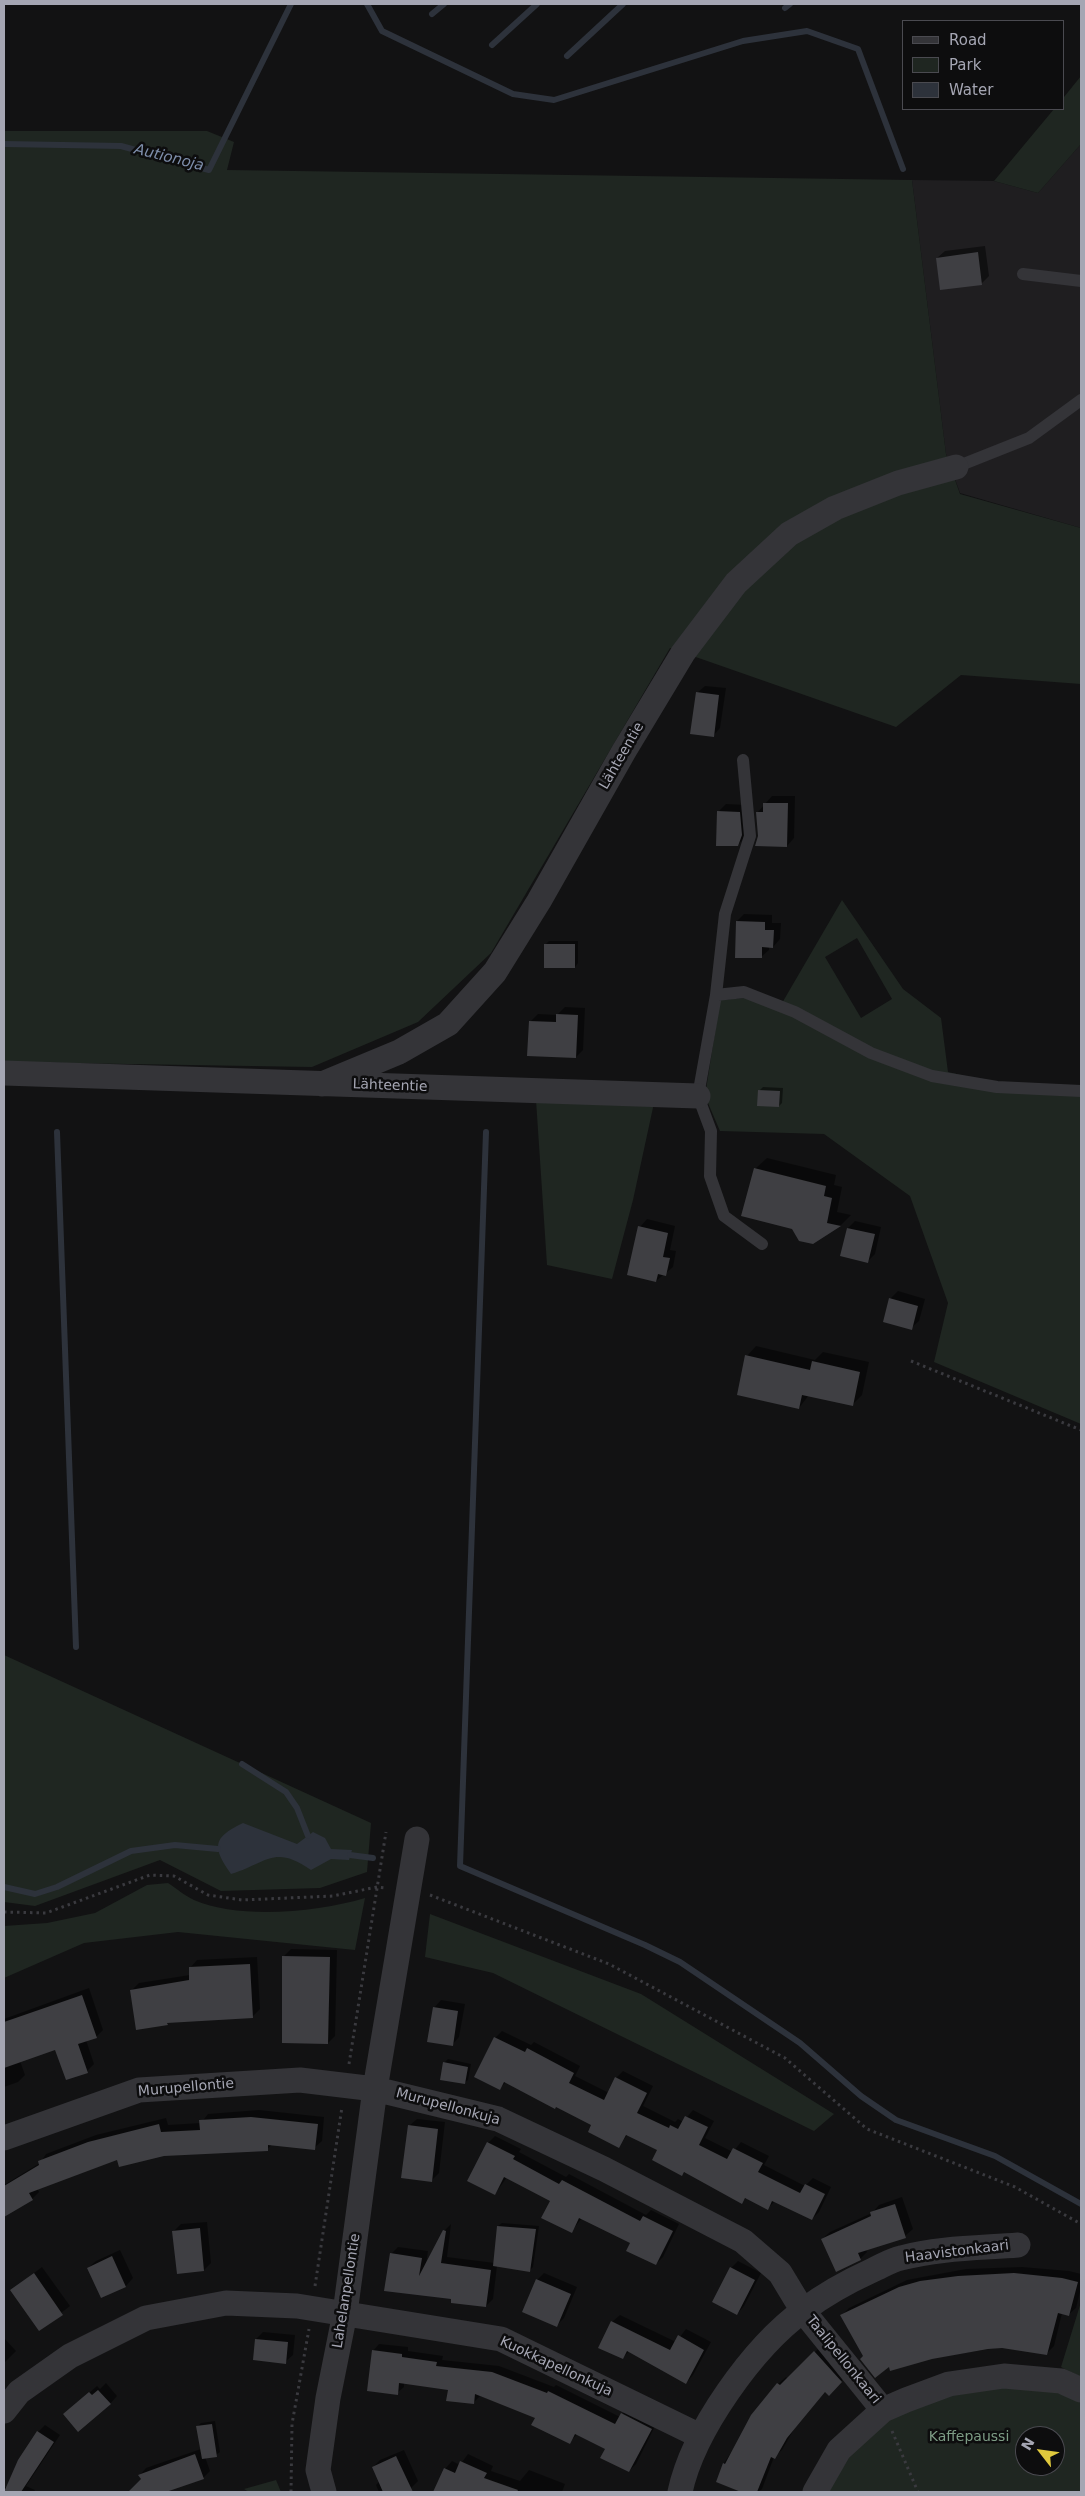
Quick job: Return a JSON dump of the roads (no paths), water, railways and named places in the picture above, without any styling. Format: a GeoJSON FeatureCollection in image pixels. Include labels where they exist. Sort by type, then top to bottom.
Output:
{"type":"FeatureCollection","features":[{"type":"Feature","properties":{"kind":"street","name":"Lähteentie"},"geometry":{"type":"LineString","coordinates":[[322,1084],[399,1052],[448,1024],[494,972],[539,901],[624,751],[683,653],[736,583],[789,534],[835,508],[898,483],[956,467]]}},
{"type":"Feature","properties":{"kind":"street","name":"Lähteentie"},"geometry":{"type":"LineString","coordinates":[[4,1073],[698,1096]]}},
{"type":"Feature","properties":{"kind":"street"},"geometry":{"type":"LineString","coordinates":[[375,2088],[417,1839]]}},
{"type":"Feature","properties":{"kind":"street","name":"Murupellontie"},"geometry":{"type":"LineString","coordinates":[[4,2138],[139,2090],[300,2080],[375,2088]]}},
{"type":"Feature","properties":{"kind":"street","name":"Murupellonkuja"},"geometry":{"type":"LineString","coordinates":[[375,2088],[498,2119],[604,2169],[700,2218],[743,2241],[780,2273],[803,2311]]}},
{"type":"Feature","properties":{"kind":"street","name":"Lahelanpellontie"},"geometry":{"type":"LineString","coordinates":[[324,2492],[318,2470],[328,2398],[345,2312],[375,2088]]}},
{"type":"Feature","properties":{"kind":"street","name":"Haavistonkaari"},"geometry":{"type":"LineString","coordinates":[[680,2492],[684,2473],[700,2436],[723,2399],[760,2352],[803,2311],[850,2280],[900,2258],[965,2249],[1018,2245]]}},
{"type":"Feature","properties":{"kind":"street","name":"Kuokkapellonkuja"},"geometry":{"type":"LineString","coordinates":[[4,2411],[19,2392],[70,2356],[146,2318],[226,2303],[313,2308],[345,2312],[501,2339],[700,2436]]}},
{"type":"Feature","properties":{"kind":"street","name":"Taalipellonkaari"},"geometry":{"type":"LineString","coordinates":[[803,2311],[882,2410]]}},
{"type":"Feature","properties":{"kind":"street"},"geometry":{"type":"LineString","coordinates":[[815,2492],[839,2450],[882,2410],[949,2384],[1004,2376],[1061,2381],[1081,2390]]}},
{"type":"Feature","properties":{"kind":"lane"},"geometry":{"type":"LineString","coordinates":[[1023,274],[1081,281]]}},
{"type":"Feature","properties":{"kind":"lane"},"geometry":{"type":"LineString","coordinates":[[956,467],[1029,438],[1081,400]]}},
{"type":"Feature","properties":{"kind":"lane"},"geometry":{"type":"LineString","coordinates":[[743,760],[750,836],[725,914],[716,995],[698,1096],[711,1131],[710,1176],[724,1216],[762,1244]]}},
{"type":"Feature","properties":{"kind":"lane"},"geometry":{"type":"LineString","coordinates":[[716,995],[744,992],[795,1012],[871,1053],[932,1076],[996,1087],[1081,1091]]}},
{"type":"Feature","properties":{"kind":"water"},"geometry":{"type":"Polygon","coordinates":[[[243,1823],[297,1844],[313,1832],[325,1838],[331,1849],[352,1850],[349,1860],[331,1859],[311,1870],[298,1862],[279,1857],[262,1861],[231,1874],[221,1857],[218,1844],[225,1834],[243,1823]]]}},
{"type":"Feature","properties":{"kind":"waterway","name":"Autionoja"},"geometry":{"type":"LineString","coordinates":[[4,144],[121,146],[209,170],[291,4]]}},
{"type":"Feature","properties":{"kind":"waterway"},"geometry":{"type":"LineString","coordinates":[[367,4],[382,31],[513,94],[554,100],[743,41],[807,31],[858,49],[903,169]]}},
{"type":"Feature","properties":{"kind":"waterway"},"geometry":{"type":"LineString","coordinates":[[432,14],[444,4]]}},
{"type":"Feature","properties":{"kind":"waterway"},"geometry":{"type":"LineString","coordinates":[[492,45],[537,4]]}},
{"type":"Feature","properties":{"kind":"waterway"},"geometry":{"type":"LineString","coordinates":[[567,56],[623,4]]}},
{"type":"Feature","properties":{"kind":"waterway"},"geometry":{"type":"LineString","coordinates":[[785,8],[790,4]]}},
{"type":"Feature","properties":{"kind":"waterway"},"geometry":{"type":"LineString","coordinates":[[57,1132],[76,1647]]}},
{"type":"Feature","properties":{"kind":"waterway"},"geometry":{"type":"LineString","coordinates":[[486,1132],[460,1866],[645,1945],[680,1962],[800,2043],[861,2096],[896,2120],[995,2156],[1081,2204]]}},
{"type":"Feature","properties":{"kind":"waterway"},"geometry":{"type":"LineString","coordinates":[[242,1764],[286,1792],[297,1808],[308,1836]]}},
{"type":"Feature","properties":{"kind":"waterway"},"geometry":{"type":"LineString","coordinates":[[4,1887],[35,1894],[57,1887],[131,1851],[175,1845],[218,1849]]}},
{"type":"Feature","properties":{"kind":"waterway"},"geometry":{"type":"LineString","coordinates":[[350,1855],[373,1858]]}},
{"type":"Feature","properties":{"kind":"park label","name":"Kaffepaussi"},"geometry":{"type":"Point","coordinates":[969,2437]}}]}
